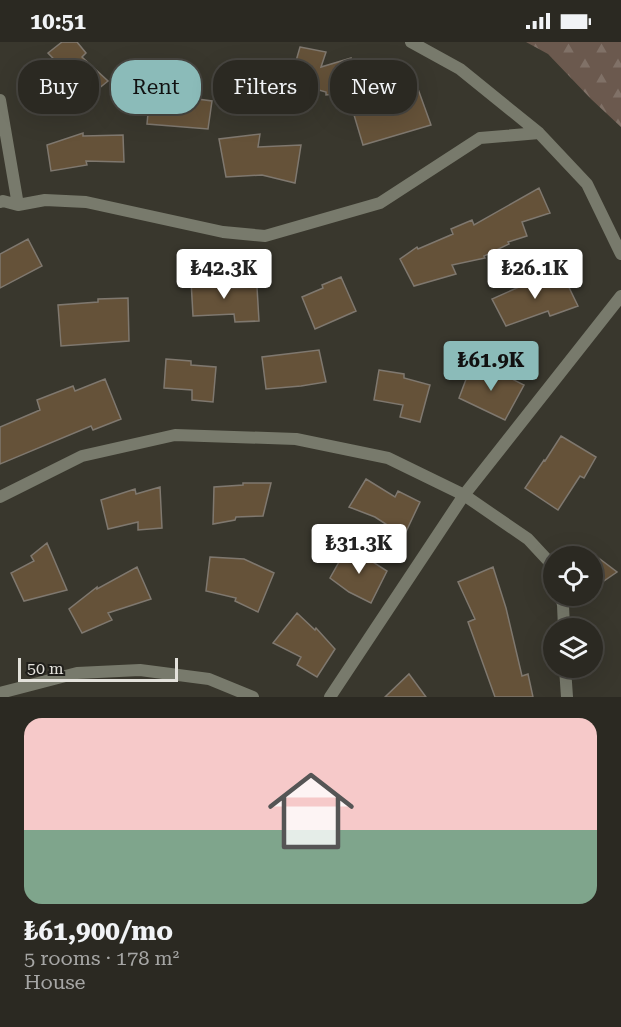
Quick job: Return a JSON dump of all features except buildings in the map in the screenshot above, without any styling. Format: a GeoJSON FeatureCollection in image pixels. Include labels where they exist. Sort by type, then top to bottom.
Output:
{"type":"FeatureCollection","features":[{"type":"Feature","properties":{"kind":"street"},"geometry":{"type":"LineString","coordinates":[[411,42],[460,69],[539,133],[587,184],[621,254]]}},
{"type":"Feature","properties":{"kind":"street"},"geometry":{"type":"LineString","coordinates":[[0,100],[18,205]]}},
{"type":"Feature","properties":{"kind":"street"},"geometry":{"type":"LineString","coordinates":[[0,202],[18,205],[45,200],[86,202],[223,232],[266,236],[380,203],[480,138],[539,133]]}},
{"type":"Feature","properties":{"kind":"street"},"geometry":{"type":"LineString","coordinates":[[330,697],[464,495],[621,296]]}},
{"type":"Feature","properties":{"kind":"street"},"geometry":{"type":"LineString","coordinates":[[0,498],[82,456],[175,435],[296,439],[388,458],[464,495],[528,539],[543,555]]}},
{"type":"Feature","properties":{"kind":"street"},"geometry":{"type":"LineString","coordinates":[[0,693],[77,673],[140,670],[209,678],[253,697]]}},
{"type":"Feature","properties":{"kind":"street"},"geometry":{"type":"LineString","coordinates":[[566,678],[567,697]]}},
{"type":"Feature","properties":{"kind":"green space"},"geometry":{"type":"Polygon","coordinates":[[[526,42],[621,42],[621,127],[548,54],[526,42]]]}}]}
